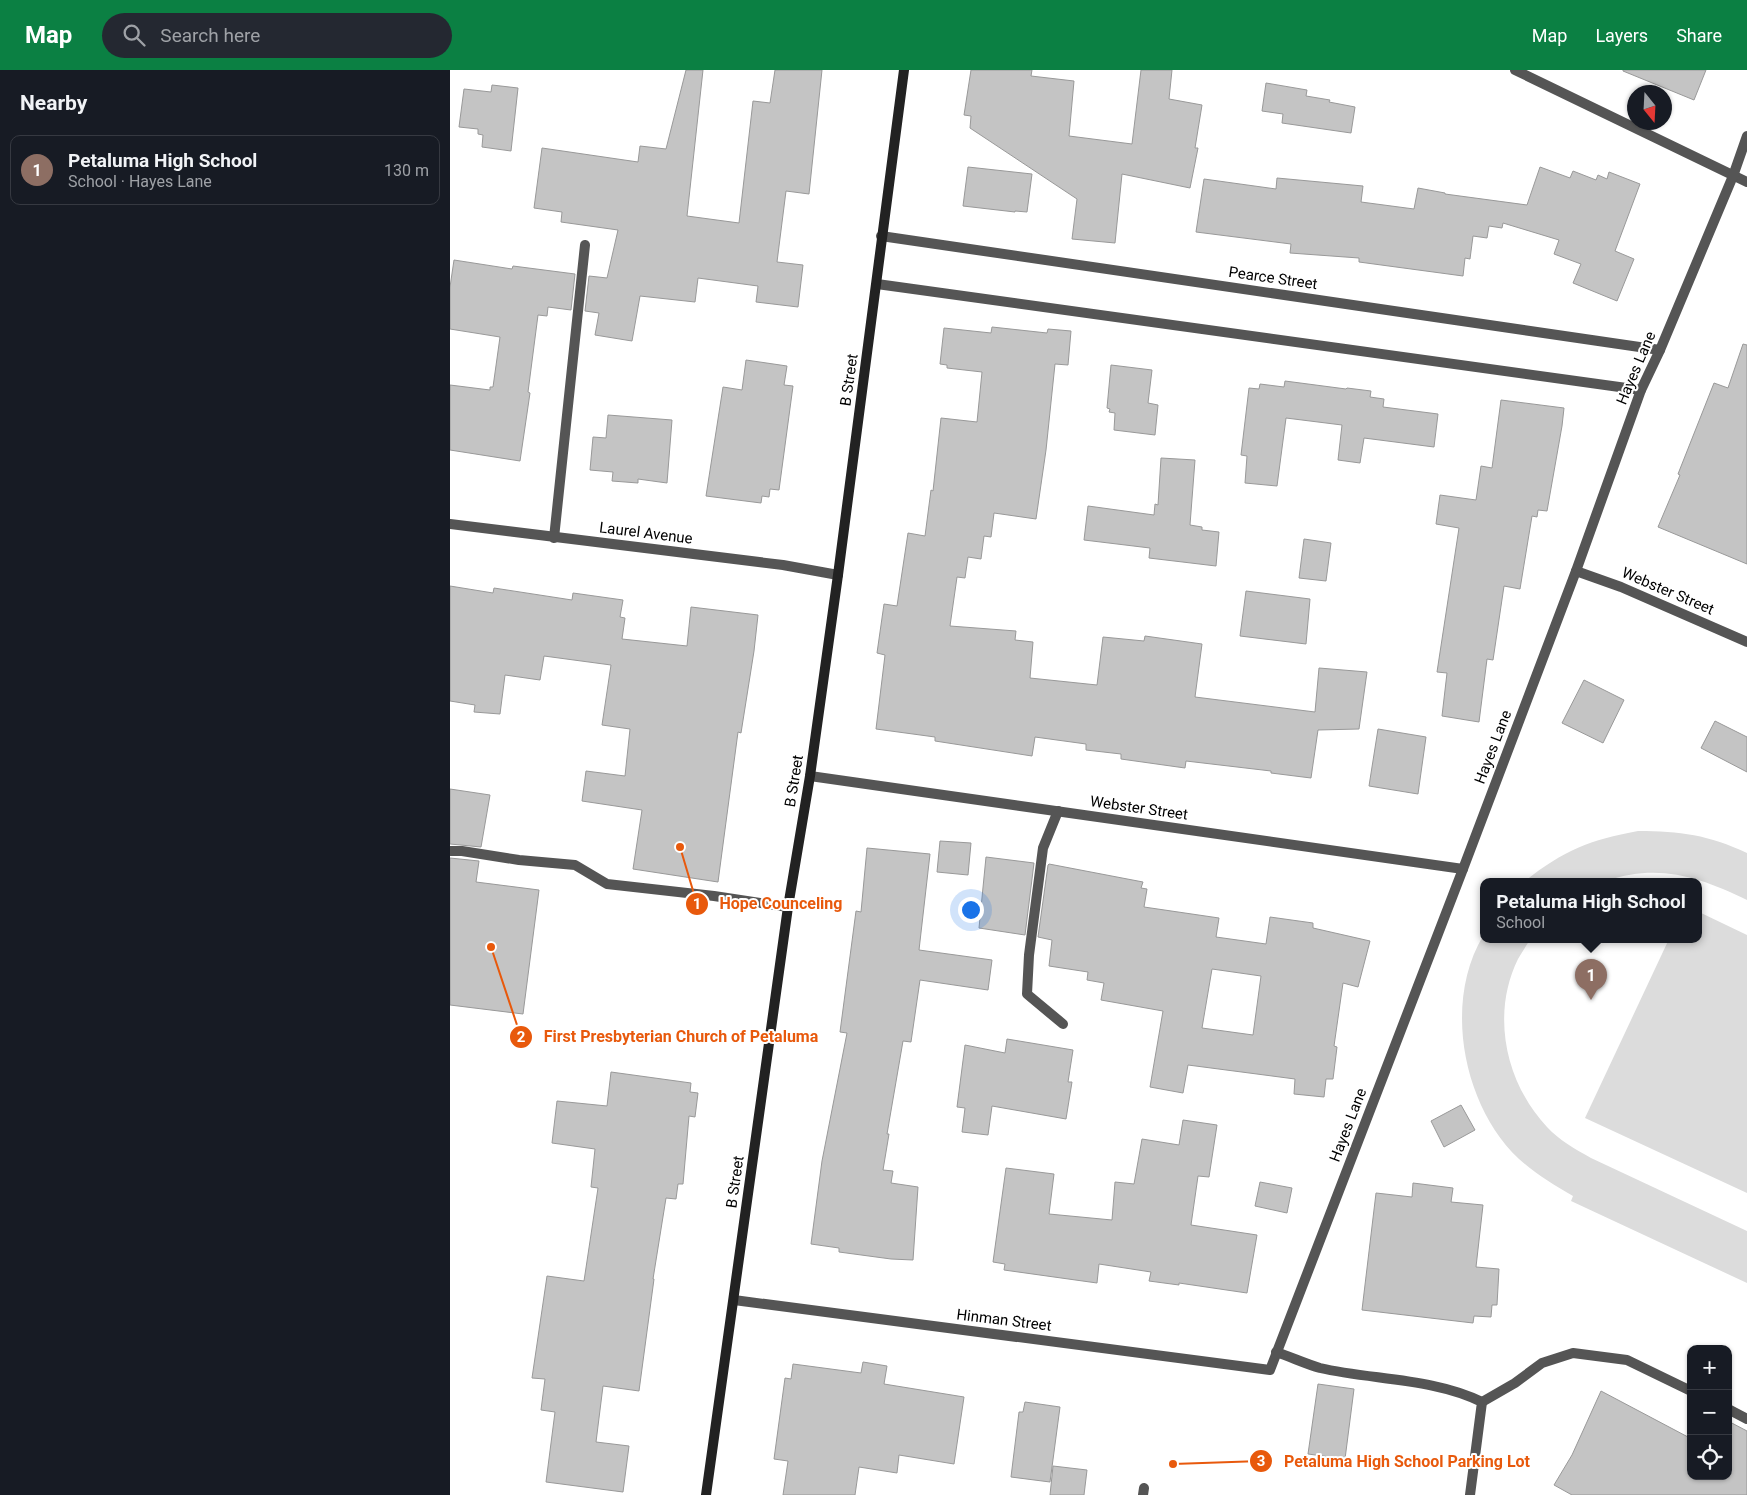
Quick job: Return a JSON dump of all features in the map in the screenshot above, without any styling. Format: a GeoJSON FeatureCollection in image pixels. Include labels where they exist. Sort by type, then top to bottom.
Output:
{"type":"FeatureCollection","features":[{"type":"Feature","properties":{"kind":"street","name":"B Street"},"geometry":{"type":"LineString","coordinates":[[706,1495],[788,907],[810,776],[838,575],[904,70]]}},
{"type":"Feature","properties":{"kind":"street"},"geometry":{"type":"LineString","coordinates":[[1515,70],[1747,182]]}},
{"type":"Feature","properties":{"kind":"street","name":"Hayes Lane"},"geometry":{"type":"LineString","coordinates":[[1270,1370],[1576,571],[1641,390],[1660,350],[1733,176],[1747,136]]}},
{"type":"Feature","properties":{"kind":"street","name":"Pearce Street"},"geometry":{"type":"LineString","coordinates":[[881,236],[1660,350]]}},
{"type":"Feature","properties":{"kind":"street"},"geometry":{"type":"LineString","coordinates":[[554,538],[585,245]]}},
{"type":"Feature","properties":{"kind":"street"},"geometry":{"type":"LineString","coordinates":[[877,284],[1641,390]]}},
{"type":"Feature","properties":{"kind":"street","name":"Laurel Avenue"},"geometry":{"type":"LineString","coordinates":[[450,524],[783,565],[838,575]]}},
{"type":"Feature","properties":{"kind":"street","name":"Webster Street"},"geometry":{"type":"LineString","coordinates":[[1576,571],[1621,587],[1747,642]]}},
{"type":"Feature","properties":{"kind":"street","name":"Webster Street"},"geometry":{"type":"LineString","coordinates":[[810,776],[1463,869]]}},
{"type":"Feature","properties":{"kind":"street"},"geometry":{"type":"LineString","coordinates":[[1058,811],[1042,848],[1026,994],[1063,1024]]}},
{"type":"Feature","properties":{"kind":"street"},"geometry":{"type":"LineString","coordinates":[[450,851],[576,865],[606,884],[714,896],[788,907]]}},
{"type":"Feature","properties":{"kind":"street","name":"Hinman Street"},"geometry":{"type":"LineString","coordinates":[[734,1300],[1270,1370]]}},
{"type":"Feature","properties":{"kind":"street"},"geometry":{"type":"LineString","coordinates":[[1276,1352],[1318,1367],[1432,1386],[1465,1394],[1482,1402]]}},
{"type":"Feature","properties":{"kind":"street"},"geometry":{"type":"LineString","coordinates":[[1482,1402],[1515,1383],[1542,1364],[1574,1353],[1627,1360],[1689,1390]]}},
{"type":"Feature","properties":{"kind":"street"},"geometry":{"type":"LineString","coordinates":[[1470,1495],[1482,1402]]}},
{"type":"Feature","properties":{"kind":"street"},"geometry":{"type":"LineString","coordinates":[[1732,1411],[1747,1419]]}},
{"type":"Feature","properties":{"kind":"shaded area"},"geometry":{"type":"Polygon","coordinates":[[[1638,831],[1681,833],[1707,838],[1747,853],[1747,900],[1702,881],[1702,878],[1661,873],[1644,873],[1617,878],[1529,878],[1565,854],[1606,838],[1638,831]]]}},
{"type":"Feature","properties":{"kind":"shaded area"},"geometry":{"type":"Polygon","coordinates":[[[1702,913],[1747,935],[1747,1193],[1585,1118],[1667,943],[1702,943],[1702,913]]]}},
{"type":"Feature","properties":{"kind":"shaded area"},"geometry":{"type":"Polygon","coordinates":[[[1480,943],[1528,943],[1518,959],[1510,980],[1505,1002],[1504,1024],[1512,1069],[1521,1090],[1533,1109],[1557,1136],[1585,1155],[1747,1231],[1747,1283],[1571,1201],[1573,1196],[1525,1164],[1500,1137],[1484,1111],[1472,1083],[1465,1053],[1462,1022],[1464,992],[1471,963],[1480,943]]]}},
{"type":"Feature","properties":{"kind":"building"},"geometry":{"type":"Polygon","coordinates":[[[686,70],[703,70],[687,216],[739,223],[753,101],[770,103],[775,70],[822,70],[809,194],[786,191],[777,262],[803,265],[798,307],[756,302],[758,286],[698,278],[695,302],[640,296],[632,341],[595,335],[599,313],[585,311],[589,276],[607,278],[618,230],[561,222],[562,212],[534,208],[542,148],[638,162],[640,146],[666,149],[686,70]]]}},
{"type":"Feature","properties":{"kind":"building"},"geometry":{"type":"Polygon","coordinates":[[[971,70],[1032,70],[1031,76],[1074,81],[1069,136],[1132,144],[1141,70],[1172,70],[1169,99],[1202,105],[1195,148],[1198,148],[1190,188],[1122,174],[1115,243],[1072,239],[1077,199],[970,128],[971,116],[964,115],[971,70]]]}},
{"type":"Feature","properties":{"kind":"building"},"geometry":{"type":"Polygon","coordinates":[[[1706,70],[1694,100],[1672,91],[1672,85],[1657,85],[1623,71],[1706,70]]]}},
{"type":"Feature","properties":{"kind":"building"},"geometry":{"type":"Polygon","coordinates":[[[1266,83],[1307,90],[1306,96],[1355,107],[1351,133],[1282,123],[1283,114],[1262,111],[1266,83]]]}},
{"type":"Feature","properties":{"kind":"building"},"geometry":{"type":"Polygon","coordinates":[[[492,85],[518,88],[511,151],[482,147],[483,135],[478,134],[478,129],[459,127],[464,89],[491,92],[492,85]]]}},
{"type":"Feature","properties":{"kind":"building"},"geometry":{"type":"Polygon","coordinates":[[[968,167],[1032,174],[1027,212],[963,206],[968,167]]]}},
{"type":"Feature","properties":{"kind":"building"},"geometry":{"type":"Polygon","coordinates":[[[1540,167],[1570,178],[1573,171],[1596,180],[1598,175],[1607,179],[1609,172],[1640,184],[1615,251],[1634,259],[1617,301],[1573,283],[1581,264],[1554,254],[1559,240],[1503,223],[1502,228],[1489,226],[1487,238],[1473,236],[1470,259],[1465,258],[1463,276],[1359,262],[1359,258],[1290,253],[1291,244],[1196,232],[1204,179],[1276,189],[1277,178],[1363,186],[1361,202],[1414,209],[1418,188],[1445,194],[1527,205],[1540,167]]]}},
{"type":"Feature","properties":{"kind":"building"},"geometry":{"type":"Polygon","coordinates":[[[454,260],[512,269],[513,266],[575,274],[571,310],[548,307],[547,316],[538,315],[528,392],[530,393],[520,461],[450,450],[450,385],[490,390],[490,387],[493,387],[500,337],[450,329],[450,287],[454,260]]]}},
{"type":"Feature","properties":{"kind":"building"},"geometry":{"type":"Polygon","coordinates":[[[992,327],[1047,333],[1048,329],[1071,331],[1068,365],[1055,364],[1046,450],[1036,519],[994,513],[991,537],[984,536],[981,559],[968,557],[965,578],[957,577],[950,626],[1016,631],[1015,640],[1033,642],[1030,678],[1097,685],[1103,637],[1144,641],[1145,636],[1202,644],[1195,697],[1315,712],[1319,668],[1367,672],[1359,729],[1318,730],[1311,778],[1271,773],[1271,771],[1186,761],[1185,768],[1121,759],[1121,754],[1086,750],[1086,744],[1035,737],[1032,756],[935,741],[935,737],[876,729],[885,655],[877,653],[884,604],[897,606],[908,533],[925,536],[931,490],[933,491],[941,418],[977,422],[982,372],[947,368],[947,365],[940,364],[944,328],[991,333],[992,327]]]}},
{"type":"Feature","properties":{"kind":"building"},"geometry":{"type":"Polygon","coordinates":[[[1743,344],[1747,345],[1747,564],[1658,527],[1680,475],[1678,474],[1714,383],[1728,388],[1743,344]]]}},
{"type":"Feature","properties":{"kind":"building"},"geometry":{"type":"Polygon","coordinates":[[[746,360],[787,366],[784,385],[793,386],[779,490],[770,489],[769,497],[762,496],[761,503],[706,496],[723,387],[742,390],[746,360]]]}},
{"type":"Feature","properties":{"kind":"building"},"geometry":{"type":"Polygon","coordinates":[[[1111,365],[1152,370],[1148,403],[1158,405],[1155,435],[1114,430],[1115,413],[1109,412],[1110,409],[1107,408],[1111,365]]]}},
{"type":"Feature","properties":{"kind":"building"},"geometry":{"type":"Polygon","coordinates":[[[1285,381],[1371,391],[1370,397],[1384,399],[1383,407],[1438,414],[1434,447],[1364,438],[1360,463],[1338,460],[1342,425],[1286,418],[1277,486],[1245,483],[1247,456],[1241,455],[1249,388],[1259,389],[1260,384],[1284,387],[1285,381]]]}},
{"type":"Feature","properties":{"kind":"building"},"geometry":{"type":"Polygon","coordinates":[[[1501,400],[1564,408],[1547,511],[1538,510],[1537,517],[1532,516],[1520,589],[1504,586],[1493,660],[1487,659],[1479,722],[1442,716],[1447,673],[1437,672],[1459,528],[1436,524],[1440,495],[1476,500],[1481,466],[1492,468],[1501,400]]]}},
{"type":"Feature","properties":{"kind":"building"},"geometry":{"type":"Polygon","coordinates":[[[608,415],[672,420],[667,483],[638,479],[638,483],[612,481],[613,472],[590,470],[593,437],[606,438],[608,415]]]}},
{"type":"Feature","properties":{"kind":"building"},"geometry":{"type":"Polygon","coordinates":[[[1161,458],[1195,460],[1190,525],[1202,527],[1202,530],[1219,532],[1216,566],[1149,558],[1150,548],[1084,540],[1088,506],[1154,515],[1155,504],[1158,505],[1161,458]]]}},
{"type":"Feature","properties":{"kind":"building"},"geometry":{"type":"Polygon","coordinates":[[[1304,539],[1331,543],[1326,581],[1299,578],[1304,539]]]}},
{"type":"Feature","properties":{"kind":"building"},"geometry":{"type":"Polygon","coordinates":[[[450,586],[493,593],[494,588],[572,600],[573,593],[623,600],[620,617],[625,618],[622,639],[687,646],[691,607],[758,615],[741,733],[738,732],[718,882],[633,869],[642,810],[582,801],[586,771],[625,776],[630,729],[602,725],[611,665],[544,656],[540,680],[505,675],[500,714],[474,712],[475,705],[450,701],[450,586]]]}},
{"type":"Feature","properties":{"kind":"building"},"geometry":{"type":"Polygon","coordinates":[[[1246,591],[1310,599],[1306,644],[1240,636],[1246,591]]]}},
{"type":"Feature","properties":{"kind":"building"},"geometry":{"type":"Polygon","coordinates":[[[1584,680],[1624,700],[1603,743],[1562,723],[1584,680]]]}},
{"type":"Feature","properties":{"kind":"building"},"geometry":{"type":"Polygon","coordinates":[[[1715,721],[1747,737],[1747,772],[1701,748],[1715,721]]]}},
{"type":"Feature","properties":{"kind":"building"},"geometry":{"type":"Polygon","coordinates":[[[1378,729],[1426,737],[1418,794],[1369,786],[1378,729]]]}},
{"type":"Feature","properties":{"kind":"building"},"geometry":{"type":"Polygon","coordinates":[[[450,789],[490,795],[481,847],[450,844],[450,789]]]}},
{"type":"Feature","properties":{"kind":"building"},"geometry":{"type":"Polygon","coordinates":[[[940,841],[971,843],[968,875],[937,872],[940,841]]]}},
{"type":"Feature","properties":{"kind":"building"},"geometry":{"type":"Polygon","coordinates":[[[867,848],[930,854],[919,950],[992,960],[988,990],[920,980],[911,1042],[903,1041],[887,1134],[889,1134],[883,1170],[893,1171],[891,1183],[918,1187],[913,1260],[839,1252],[839,1248],[811,1244],[822,1161],[847,1033],[840,1032],[856,911],[861,912],[867,848]]]}},
{"type":"Feature","properties":{"kind":"building"},"geometry":{"type":"Polygon","coordinates":[[[986,857],[1034,863],[1025,935],[979,928],[986,857]]]}},
{"type":"Feature","properties":{"kind":"building"},"geometry":{"type":"Polygon","coordinates":[[[450,858],[479,861],[476,882],[539,890],[523,1014],[450,1005],[450,858]]]}},
{"type":"Feature","properties":{"kind":"building"},"geometry":{"type":"Polygon","coordinates":[[[1048,865],[1143,882],[1141,888],[1147,889],[1144,907],[1219,918],[1216,937],[1266,944],[1270,917],[1313,923],[1313,928],[1370,941],[1358,987],[1343,983],[1334,1046],[1337,1047],[1333,1079],[1326,1079],[1324,1097],[1294,1094],[1295,1079],[1188,1065],[1183,1093],[1150,1087],[1163,1011],[1101,1000],[1104,983],[1087,980],[1088,972],[1049,966],[1052,940],[1038,937],[1048,865]],[[1212,969],[1202,1028],[1253,1035],[1261,976],[1212,969]]]}},
{"type":"Feature","properties":{"kind":"building"},"geometry":{"type":"Polygon","coordinates":[[[1007,1039],[1073,1050],[1068,1082],[1072,1082],[1066,1119],[992,1106],[988,1135],[962,1132],[965,1108],[957,1107],[965,1045],[1005,1053],[1007,1039]]]}},
{"type":"Feature","properties":{"kind":"building"},"geometry":{"type":"Polygon","coordinates":[[[611,1072],[691,1083],[690,1092],[698,1093],[695,1117],[689,1116],[683,1184],[678,1184],[676,1199],[666,1198],[653,1279],[639,1391],[603,1386],[596,1442],[629,1446],[623,1492],[546,1482],[555,1412],[541,1410],[545,1379],[532,1378],[547,1276],[584,1281],[598,1188],[591,1187],[595,1149],[552,1143],[557,1101],[607,1106],[611,1072]]]}},
{"type":"Feature","properties":{"kind":"building"},"geometry":{"type":"Polygon","coordinates":[[[1461,1105],[1475,1130],[1444,1147],[1431,1121],[1461,1105]]]}},
{"type":"Feature","properties":{"kind":"building"},"geometry":{"type":"Polygon","coordinates":[[[1183,1120],[1217,1125],[1209,1177],[1198,1176],[1191,1225],[1257,1235],[1247,1293],[1179,1283],[1179,1285],[1149,1281],[1151,1272],[1099,1264],[1097,1283],[1004,1270],[1005,1264],[993,1262],[1006,1168],[1054,1174],[1049,1214],[1112,1220],[1115,1182],[1134,1184],[1142,1139],[1179,1145],[1183,1120]]]}},
{"type":"Feature","properties":{"kind":"building"},"geometry":{"type":"Polygon","coordinates":[[[1260,1182],[1292,1188],[1287,1213],[1255,1206],[1260,1182]]]}},
{"type":"Feature","properties":{"kind":"building"},"geometry":{"type":"Polygon","coordinates":[[[1413,1183],[1453,1188],[1451,1202],[1483,1205],[1476,1267],[1499,1269],[1497,1305],[1492,1305],[1491,1317],[1474,1316],[1473,1323],[1362,1310],[1376,1193],[1412,1197],[1413,1183]]]}},
{"type":"Feature","properties":{"kind":"building"},"geometry":{"type":"Polygon","coordinates":[[[863,1362],[887,1366],[884,1384],[964,1397],[954,1464],[899,1455],[897,1473],[859,1467],[855,1495],[783,1495],[788,1461],[774,1459],[785,1378],[791,1379],[793,1364],[861,1373],[863,1362]]]}},
{"type":"Feature","properties":{"kind":"building"},"geometry":{"type":"Polygon","coordinates":[[[1318,1384],[1354,1389],[1345,1459],[1308,1454],[1318,1384]]]}},
{"type":"Feature","properties":{"kind":"building"},"geometry":{"type":"Polygon","coordinates":[[[1601,1391],[1687,1436],[1687,1480],[1732,1480],[1732,1423],[1747,1431],[1747,1495],[1572,1495],[1554,1485],[1572,1455],[1601,1391]]]}},
{"type":"Feature","properties":{"kind":"building"},"geometry":{"type":"Polygon","coordinates":[[[1025,1402],[1060,1407],[1050,1482],[1011,1477],[1019,1412],[1023,1412],[1025,1402]]]}},
{"type":"Feature","properties":{"kind":"building"},"geometry":{"type":"Polygon","coordinates":[[[1053,1466],[1087,1470],[1084,1495],[1050,1495],[1053,1466]]]}},
{"type":"Feature","properties":{"kind":"place","name":"Hope Counceling"},"geometry":{"type":"Point","coordinates":[680,847]}},
{"type":"Feature","properties":{"kind":"place","name":"First Presbyterian Church of Petaluma"},"geometry":{"type":"Point","coordinates":[491,947]}},
{"type":"Feature","properties":{"kind":"place","name":"Petaluma High School"},"geometry":{"type":"Point","coordinates":[1591,1000]}},
{"type":"Feature","properties":{"kind":"place","name":"Petaluma High School Parking Lot"},"geometry":{"type":"Point","coordinates":[1173,1464]}}]}
